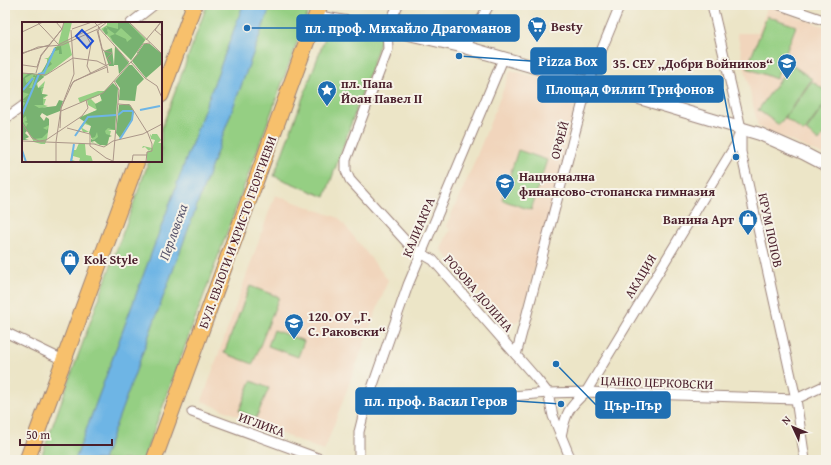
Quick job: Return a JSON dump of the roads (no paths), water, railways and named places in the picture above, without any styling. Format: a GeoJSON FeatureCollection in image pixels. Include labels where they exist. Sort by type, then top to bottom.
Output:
{"type":"FeatureCollection","features":[{"type":"Feature","properties":{"kind":"main road"},"geometry":{"type":"LineString","coordinates":[[162,92],[194,5]]}},
{"type":"Feature","properties":{"kind":"main road","name":"БУЛ. ЕВЛОГИ И ХРИСТО ГЕОРГИЕВИ"},"geometry":{"type":"LineString","coordinates":[[154,460],[318,11]]}},
{"type":"Feature","properties":{"kind":"main road"},"geometry":{"type":"LineString","coordinates":[[27,460],[137,162]]}},
{"type":"Feature","properties":{"kind":"street"},"geometry":{"type":"LineString","coordinates":[[132,22],[154,5]]}},
{"type":"Feature","properties":{"kind":"street"},"geometry":{"type":"LineString","coordinates":[[387,29],[398,5]]}},
{"type":"Feature","properties":{"kind":"street"},"geometry":{"type":"LineString","coordinates":[[465,47],[489,5]]}},
{"type":"Feature","properties":{"kind":"street","name":"ОРФЕЙ"},"geometry":{"type":"LineString","coordinates":[[516,355],[588,83],[620,5]]}},
{"type":"Feature","properties":{"kind":"street","name":"КРУМ ПОПОВ"},"geometry":{"type":"LineString","coordinates":[[712,5],[741,128],[741,152],[796,399],[806,460]]}},
{"type":"Feature","properties":{"kind":"street"},"geometry":{"type":"LineString","coordinates":[[780,5],[826,21]]}},
{"type":"Feature","properties":{"kind":"street"},"geometry":{"type":"LineString","coordinates":[[318,11],[465,47],[741,128],[781,143],[826,165]]}},
{"type":"Feature","properties":{"kind":"street","name":"РОЗОВА ДОЛИНА"},"geometry":{"type":"LineString","coordinates":[[387,29],[388,49],[346,160],[346,171],[350,180],[412,248],[433,260],[548,393],[553,416],[571,460]]}},
{"type":"Feature","properties":{"kind":"street","name":"КАЛИАКРА"},"geometry":{"type":"LineString","coordinates":[[359,460],[359,432],[365,408],[421,253],[503,59]]}},
{"type":"Feature","properties":{"kind":"street"},"geometry":{"type":"LineString","coordinates":[[5,119],[22,107]]}},
{"type":"Feature","properties":{"kind":"street","name":"АКАЦИЯ"},"geometry":{"type":"LineString","coordinates":[[561,436],[566,415],[572,404],[586,392],[736,144],[741,128]]}},
{"type":"Feature","properties":{"kind":"street"},"geometry":{"type":"LineString","coordinates":[[5,332],[63,360]]}},
{"type":"Feature","properties":{"kind":"street","name":"ЦАНКО ЦЕРКОВСКИ"},"geometry":{"type":"LineString","coordinates":[[365,408],[548,393],[586,392],[796,399],[826,385]]}},
{"type":"Feature","properties":{"kind":"street","name":"ИГЛИКА"},"geometry":{"type":"LineString","coordinates":[[192,412],[323,460]]}},
{"type":"Feature","properties":{"kind":"water","name":"Перловска"},"geometry":{"type":"Polygon","coordinates":[[[243,5],[271,5],[103,460],[75,460],[243,5]]]}},
{"type":"Feature","properties":{"kind":"place","name":"пл. проф. Михайло Драгоманов"},"geometry":{"type":"Point","coordinates":[247,28]}},
{"type":"Feature","properties":{"kind":"place","name":"Besty"},"geometry":{"type":"Point","coordinates":[537,43]}},
{"type":"Feature","properties":{"kind":"place","name":"Pizza Box"},"geometry":{"type":"Point","coordinates":[459,56]}},
{"type":"Feature","properties":{"kind":"place","name":"35. СЕУ „Добри Войников“"},"geometry":{"type":"Point","coordinates":[787,80]}},
{"type":"Feature","properties":{"kind":"place","name":"пл. Папа Йоан Павел II"},"geometry":{"type":"Point","coordinates":[327,107]}},
{"type":"Feature","properties":{"kind":"place","name":"Площад Филип Трифонов"},"geometry":{"type":"Point","coordinates":[736,157]}},
{"type":"Feature","properties":{"kind":"place","name":"Национална финансово-стопанска гимназия"},"geometry":{"type":"Point","coordinates":[505,200]}},
{"type":"Feature","properties":{"kind":"place","name":"Ванина Арт"},"geometry":{"type":"Point","coordinates":[748,236]}},
{"type":"Feature","properties":{"kind":"place","name":"Kok Style"},"geometry":{"type":"Point","coordinates":[70,276]}},
{"type":"Feature","properties":{"kind":"place","name":"120. ОУ „Г. С. Раковски“"},"geometry":{"type":"Point","coordinates":[294,340]}},
{"type":"Feature","properties":{"kind":"place","name":"Цър-Пър"},"geometry":{"type":"Point","coordinates":[556,364]}},
{"type":"Feature","properties":{"kind":"place","name":"пл. проф. Васил Геров"},"geometry":{"type":"Point","coordinates":[561,404]}}]}
